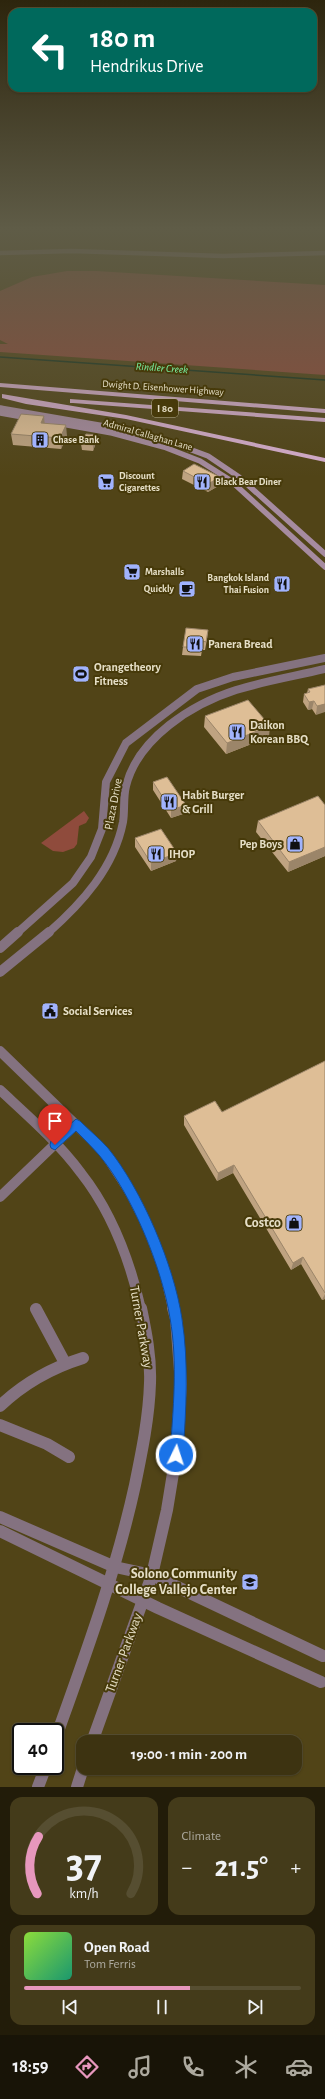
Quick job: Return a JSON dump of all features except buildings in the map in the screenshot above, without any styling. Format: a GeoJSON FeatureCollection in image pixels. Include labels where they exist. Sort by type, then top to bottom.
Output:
{"type":"FeatureCollection","features":[{"type":"Feature","properties":{"kind":"highway","name":"Dwight D. Eisenhower Highway"},"geometry":{"type":"LineString","coordinates":[[0,385],[325,411]]}},
{"type":"Feature","properties":{"kind":"highway","name":"Dwight D. Eisenhower Highway"},"geometry":{"type":"LineString","coordinates":[[2,396],[325,420]]}},
{"type":"Feature","properties":{"kind":"highway"},"geometry":{"type":"LineString","coordinates":[[2,396],[26,402],[111,414],[325,460]]}},
{"type":"Feature","properties":{"kind":"highway"},"geometry":{"type":"LineString","coordinates":[[264,406],[325,406]]}},
{"type":"Feature","properties":{"kind":"highway"},"geometry":{"type":"LineString","coordinates":[[207,435],[325,467]]}},
{"type":"Feature","properties":{"kind":"main road","name":"Admiral Callaghan Lane"},"geometry":{"type":"LineString","coordinates":[[0,408],[116,428],[200,453],[216,460],[239,476],[325,554]]}},
{"type":"Feature","properties":{"kind":"main road","name":"Admiral Callaghan Lane"},"geometry":{"type":"LineString","coordinates":[[0,413],[118,434],[164,447],[200,461],[230,480],[325,567]]}},
{"type":"Feature","properties":{"kind":"street","name":"Plaza Drive"},"geometry":{"type":"LineString","coordinates":[[0,948],[62,895],[73,883],[91,857],[102,829],[106,782],[126,743],[198,689],[234,677],[325,658]]}},
{"type":"Feature","properties":{"kind":"street","name":"Plaza Drive"},"geometry":{"type":"LineString","coordinates":[[0,972],[36,944],[74,910],[103,872],[114,854],[123,821],[123,801],[126,785],[138,757],[151,742],[176,721],[221,696],[236,690],[325,669]]}},
{"type":"Feature","properties":{"kind":"street","name":"Turner Parkway"},"geometry":{"type":"LineString","coordinates":[[0,1050],[104,1152],[128,1189],[145,1221],[164,1270],[176,1319],[181,1384],[176,1455],[152,1575],[95,1735]]}},
{"type":"Feature","properties":{"kind":"street","name":"Turner Parkway"},"geometry":{"type":"LineString","coordinates":[[0,1090],[55,1145],[90,1186],[106,1214],[127,1260],[139,1300],[147,1345],[150,1381],[143,1442],[127,1524],[110,1584],[61,1723]]}},
{"type":"Feature","properties":{"kind":"street"},"geometry":{"type":"LineString","coordinates":[[0,1197],[76,1124]]}},
{"type":"Feature","properties":{"kind":"street"},"geometry":{"type":"LineString","coordinates":[[36,1308],[66,1363]]}},
{"type":"Feature","properties":{"kind":"street"},"geometry":{"type":"LineString","coordinates":[[0,1406],[34,1379],[66,1363],[83,1358]]}},
{"type":"Feature","properties":{"kind":"street"},"geometry":{"type":"LineString","coordinates":[[0,1425],[47,1444],[69,1458]]}},
{"type":"Feature","properties":{"kind":"street"},"geometry":{"type":"LineString","coordinates":[[0,1517],[56,1543],[115,1567],[152,1575],[323,1656]]}},
{"type":"Feature","properties":{"kind":"street"},"geometry":{"type":"LineString","coordinates":[[0,1531],[143,1601],[321,1682]]}},
{"type":"Feature","properties":{"kind":"street"},"geometry":{"type":"LineString","coordinates":[[24,1542],[29,1531]]}},
{"type":"Feature","properties":{"kind":"street"},"geometry":{"type":"LineString","coordinates":[[51,1555],[56,1543]]}},
{"type":"Feature","properties":{"kind":"street"},"geometry":{"type":"LineString","coordinates":[[38,1787],[43,1775]]}},
{"type":"Feature","properties":{"kind":"street"},"geometry":{"type":"LineString","coordinates":[[77,1787],[81,1775]]}},
{"type":"Feature","properties":{"kind":"shaded area"},"geometry":{"type":"Polygon","coordinates":[[[0,310],[325,310],[325,375],[0,352],[0,344],[8,344],[0,340],[0,310]]]}},
{"type":"Feature","properties":{"kind":"shaded area"},"geometry":{"type":"Polygon","coordinates":[[[84,811],[89,818],[86,823],[79,826],[77,844],[74,848],[63,852],[53,851],[41,843],[84,811]]]}},
{"type":"Feature","properties":{"kind":"waterway","name":"Rindler Creek"},"geometry":{"type":"LineString","coordinates":[[0,357],[325,380]]}},
{"type":"Feature","properties":{"kind":"place","name":"Chase Bank"},"geometry":{"type":"Point","coordinates":[40,440]}},
{"type":"Feature","properties":{"kind":"place","name":"Discount Cigarettes"},"geometry":{"type":"Point","coordinates":[106,482]}},
{"type":"Feature","properties":{"kind":"place","name":"Black Bear Diner"},"geometry":{"type":"Point","coordinates":[202,482]}},
{"type":"Feature","properties":{"kind":"place","name":"Marshalls"},"geometry":{"type":"Point","coordinates":[132,572]}},
{"type":"Feature","properties":{"kind":"place","name":"Bangkok Island Thai Fusion"},"geometry":{"type":"Point","coordinates":[282,584]}},
{"type":"Feature","properties":{"kind":"place","name":"Quickly"},"geometry":{"type":"Point","coordinates":[187,589]}},
{"type":"Feature","properties":{"kind":"place","name":"Panera Bread"},"geometry":{"type":"Point","coordinates":[195,644]}},
{"type":"Feature","properties":{"kind":"place","name":"Orangetheory Fitness"},"geometry":{"type":"Point","coordinates":[81,674]}},
{"type":"Feature","properties":{"kind":"place","name":"Daikon Korean BBQ"},"geometry":{"type":"Point","coordinates":[237,732]}},
{"type":"Feature","properties":{"kind":"place","name":"Habit Burger & Grill"},"geometry":{"type":"Point","coordinates":[169,802]}},
{"type":"Feature","properties":{"kind":"place","name":"Pep Boys"},"geometry":{"type":"Point","coordinates":[295,844]}},
{"type":"Feature","properties":{"kind":"place","name":"IHOP"},"geometry":{"type":"Point","coordinates":[156,854]}},
{"type":"Feature","properties":{"kind":"place","name":"Social Services"},"geometry":{"type":"Point","coordinates":[50,1011]}},
{"type":"Feature","properties":{"kind":"place","name":"Costco"},"geometry":{"type":"Point","coordinates":[294,1223]}},
{"type":"Feature","properties":{"kind":"place","name":"Solono Community College Vallejo Center"},"geometry":{"type":"Point","coordinates":[250,1582]}},
{"type":"Feature","properties":{"kind":"route"},"geometry":{"type":"LineString","coordinates":[[55,1145],[76,1124],[104,1152],[128,1189],[145,1221],[164,1270],[176,1319],[181,1384],[176,1455]]}}]}
